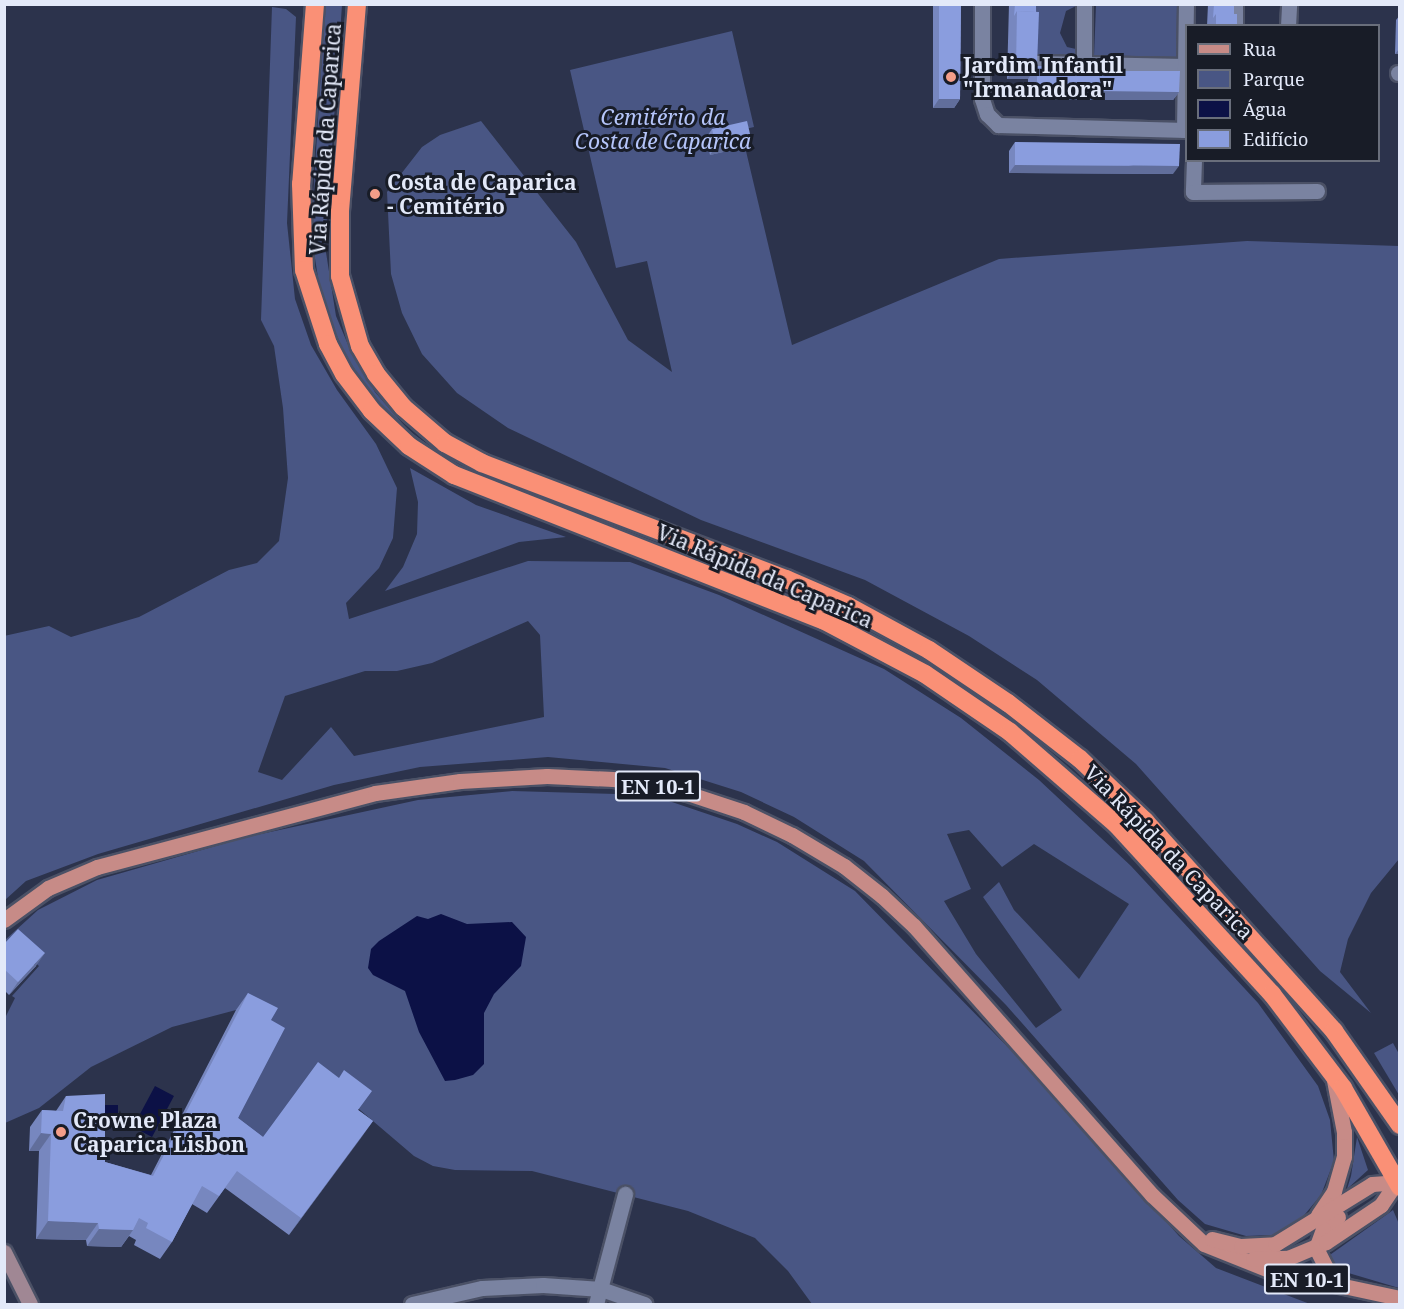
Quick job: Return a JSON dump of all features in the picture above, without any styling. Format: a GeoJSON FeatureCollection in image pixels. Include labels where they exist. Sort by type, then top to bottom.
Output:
{"type":"FeatureCollection","features":[{"type":"Feature","properties":{"kind":"highway","name":"Via Rápida da Caparica"},"geometry":{"type":"LineString","coordinates":[[315,4],[301,184],[304,270],[321,330],[353,388],[396,435],[439,467],[471,484],[823,620],[908,664],[994,720],[1074,784],[1142,850],[1272,994],[1332,1072],[1399,1182]]}},
{"type":"Feature","properties":{"kind":"highway","name":"Via Rápida da Caparica"},"geometry":{"type":"LineString","coordinates":[[357,4],[340,212],[340,276],[360,346],[398,402],[434,435],[469,457],[831,598],[929,650],[1008,703],[1080,759],[1145,821],[1279,966],[1334,1031],[1400,1127]]}},
{"type":"Feature","properties":{"kind":"main road"},"geometry":{"type":"LineString","coordinates":[[301,184],[309,4]]}},
{"type":"Feature","properties":{"kind":"main road","name":"EN 10-1"},"geometry":{"type":"LineString","coordinates":[[4,920],[48,888],[97,867],[375,793],[460,781],[547,776],[614,779],[678,790],[725,804],[778,827],[832,858],[882,896],[920,933],[1169,1213],[1192,1235],[1218,1250],[1269,1270],[1400,1298]]}},
{"type":"Feature","properties":{"kind":"main road","name":"EN 10-1"},"geometry":{"type":"LineString","coordinates":[[1298,1232],[1322,1211],[1342,1168],[1344,1132],[1332,1072]]}},
{"type":"Feature","properties":{"kind":"main road","name":"EN 10-1"},"geometry":{"type":"LineString","coordinates":[[1169,1213],[1195,1232],[1230,1245],[1261,1246],[1298,1232],[1372,1184],[1399,1182]]}},
{"type":"Feature","properties":{"kind":"main road","name":"EN 10-1"},"geometry":{"type":"LineString","coordinates":[[1218,1250],[1264,1260],[1288,1258],[1317,1248],[1371,1214],[1399,1182]]}},
{"type":"Feature","properties":{"kind":"main road","name":"EN 10-1"},"geometry":{"type":"LineString","coordinates":[[1352,1287],[1328,1272],[1317,1248],[1323,1229],[1372,1184]]}},
{"type":"Feature","properties":{"kind":"street"},"geometry":{"type":"LineString","coordinates":[[982,4],[982,99],[987,114],[998,125],[1185,130],[1185,66],[1037,63]]}},
{"type":"Feature","properties":{"kind":"street"},"geometry":{"type":"LineString","coordinates":[[1084,4],[1084,64]]}},
{"type":"Feature","properties":{"kind":"street"},"geometry":{"type":"LineString","coordinates":[[1186,4],[1186,24]]}},
{"type":"Feature","properties":{"kind":"street"},"geometry":{"type":"LineString","coordinates":[[1235,4],[1235,24]]}},
{"type":"Feature","properties":{"kind":"street"},"geometry":{"type":"LineString","coordinates":[[1288,24],[1289,4]]}},
{"type":"Feature","properties":{"kind":"street"},"geometry":{"type":"LineString","coordinates":[[1194,162],[1193,192],[1317,191]]}},
{"type":"Feature","properties":{"kind":"street"},"geometry":{"type":"LineString","coordinates":[[596,1305],[625,1194]]}},
{"type":"Feature","properties":{"kind":"street"},"geometry":{"type":"LineString","coordinates":[[4,1252],[30,1305]]}},
{"type":"Feature","properties":{"kind":"street"},"geometry":{"type":"LineString","coordinates":[[412,1305],[482,1288],[543,1285],[601,1289],[644,1305]]}},
{"type":"Feature","properties":{"kind":"green space"},"geometry":{"type":"Polygon","coordinates":[[[325,5],[342,5],[325,246],[336,316],[349,347],[375,392],[408,430],[454,464],[405,430],[373,396],[347,358],[322,303],[311,233],[325,5]]]}},
{"type":"Feature","properties":{"kind":"green space"},"geometry":{"type":"Polygon","coordinates":[[[1034,5],[1078,5],[1066,11],[1060,33],[1067,47],[1076,49],[1076,60],[1033,60],[1034,5]]]}},
{"type":"Feature","properties":{"kind":"green space"},"geometry":{"type":"Polygon","coordinates":[[[1096,5],[1186,5],[1185,59],[1094,57],[1096,5]]]}},
{"type":"Feature","properties":{"kind":"green space"},"geometry":{"type":"Polygon","coordinates":[[[272,7],[286,9],[296,17],[287,223],[295,299],[311,345],[337,390],[376,444],[397,488],[393,538],[379,568],[346,603],[349,619],[528,561],[630,562],[719,595],[884,669],[961,718],[1039,780],[1131,866],[1258,1003],[1318,1086],[1330,1120],[1334,1161],[1321,1195],[1301,1219],[1275,1235],[1246,1236],[1205,1224],[1178,1200],[1006,1005],[864,861],[794,817],[741,792],[665,768],[548,757],[420,767],[334,785],[98,854],[26,881],[5,900],[4,636],[49,626],[71,637],[139,617],[229,570],[257,563],[279,541],[288,478],[283,408],[274,346],[261,320],[272,7]],[[528,621],[432,663],[397,671],[365,671],[285,696],[258,772],[282,780],[331,727],[354,756],[544,717],[540,635],[528,621]],[[969,830],[947,834],[971,889],[944,901],[976,954],[1036,1028],[1062,1010],[983,897],[999,882],[1014,910],[1079,979],[1129,904],[1034,844],[1002,867],[969,830]]]}},
{"type":"Feature","properties":{"kind":"green space","name":"Cemitério da Costa de Caparica"},"geometry":{"type":"Polygon","coordinates":[[[732,31],[754,127],[741,130],[792,345],[999,259],[1247,241],[1399,246],[1399,859],[1371,893],[1348,939],[1340,972],[1371,1013],[1320,971],[1136,764],[1037,680],[969,636],[865,580],[701,520],[508,428],[457,393],[422,354],[402,313],[391,274],[387,192],[422,147],[440,135],[481,121],[576,242],[628,340],[672,372],[647,261],[616,268],[570,70],[732,31]]]}},
{"type":"Feature","properties":{"kind":"green space"},"geometry":{"type":"Polygon","coordinates":[[[410,468],[476,505],[566,537],[519,542],[385,591],[403,567],[417,534],[418,502],[410,468]]]}},
{"type":"Feature","properties":{"kind":"green space"},"geometry":{"type":"Polygon","coordinates":[[[512,791],[616,794],[669,801],[737,824],[777,842],[855,891],[1040,1080],[1179,1236],[1216,1268],[1310,1304],[812,1304],[788,1271],[755,1238],[688,1211],[532,1171],[455,1170],[433,1166],[414,1156],[333,1087],[251,1154],[226,1136],[236,1010],[172,1027],[91,1067],[39,1108],[5,1123],[5,1018],[15,998],[12,996],[39,966],[10,939],[5,944],[5,940],[38,910],[97,880],[247,837],[418,800],[512,791]]]}},
{"type":"Feature","properties":{"kind":"green space"},"geometry":{"type":"Polygon","coordinates":[[[1393,1043],[1399,1054],[1399,1095],[1374,1053],[1393,1043]]]}},
{"type":"Feature","properties":{"kind":"green space"},"geometry":{"type":"Polygon","coordinates":[[[1357,1137],[1368,1170],[1347,1189],[1351,1176],[1357,1137]]]}},
{"type":"Feature","properties":{"kind":"green space"},"geometry":{"type":"Polygon","coordinates":[[[1393,1210],[1399,1224],[1399,1288],[1335,1269],[1327,1257],[1393,1210]]]}},
{"type":"Feature","properties":{"kind":"water"},"geometry":{"type":"Polygon","coordinates":[[[441,914],[467,924],[512,922],[526,937],[521,966],[494,994],[484,1013],[484,1064],[473,1075],[445,1081],[419,1032],[405,991],[373,975],[368,968],[371,949],[379,941],[417,916],[428,919],[441,914]]]}},
{"type":"Feature","properties":{"kind":"water"},"geometry":{"type":"Polygon","coordinates":[[[155,1086],[174,1096],[152,1137],[133,1127],[155,1086]]]}},
{"type":"Feature","properties":{"kind":"water"},"geometry":{"type":"Polygon","coordinates":[[[103,1105],[118,1105],[118,1120],[102,1120],[103,1105]]]}},
{"type":"Feature","properties":{"kind":"building"},"geometry":{"type":"Polygon","coordinates":[[[939,4],[961,4],[960,99],[939,99],[939,4]]]}},
{"type":"Feature","properties":{"kind":"building"},"geometry":{"type":"Polygon","coordinates":[[[1015,4],[1036,4],[1036,12],[1017,11],[1014,16],[1015,4]]]}},
{"type":"Feature","properties":{"kind":"building"},"geometry":{"type":"Polygon","coordinates":[[[1214,4],[1234,4],[1234,14],[1216,14],[1213,18],[1214,4]]]}},
{"type":"Feature","properties":{"kind":"building"},"geometry":{"type":"Polygon","coordinates":[[[1017,11],[1039,12],[1037,66],[1016,66],[1017,11]]]}},
{"type":"Feature","properties":{"kind":"building"},"geometry":{"type":"Polygon","coordinates":[[[1216,14],[1237,14],[1237,24],[1216,24],[1216,14]]]}},
{"type":"Feature","properties":{"kind":"building"},"geometry":{"type":"Polygon","coordinates":[[[1037,66],[1100,66],[1099,87],[1037,87],[1037,66]]]}},
{"type":"Feature","properties":{"kind":"building"},"geometry":{"type":"Polygon","coordinates":[[[1100,71],[1180,71],[1179,92],[1096,91],[1099,87],[1100,71]]]}},
{"type":"Feature","properties":{"kind":"building"},"geometry":{"type":"Polygon","coordinates":[[[747,121],[751,138],[716,146],[712,129],[747,121]]]}},
{"type":"Feature","properties":{"kind":"building"},"geometry":{"type":"Polygon","coordinates":[[[1015,142],[1180,144],[1179,166],[1015,165],[1015,142]]]}},
{"type":"Feature","properties":{"kind":"building"},"geometry":{"type":"Polygon","coordinates":[[[18,929],[45,953],[18,982],[4,969],[4,944],[18,929]]]}},
{"type":"Feature","properties":{"kind":"building"},"geometry":{"type":"Polygon","coordinates":[[[248,993],[278,1008],[271,1020],[285,1028],[238,1118],[263,1137],[318,1062],[339,1078],[344,1070],[372,1091],[358,1110],[373,1121],[301,1218],[237,1171],[219,1196],[202,1186],[172,1242],[146,1228],[148,1223],[139,1218],[133,1230],[99,1229],[98,1223],[48,1221],[51,1134],[41,1133],[42,1110],[63,1111],[66,1096],[105,1094],[105,1162],[153,1176],[248,993]]]}},
{"type":"Feature","properties":{"kind":"place","name":"Jardim Infantil \"Irmanadora\""},"geometry":{"type":"Point","coordinates":[951,77]}},
{"type":"Feature","properties":{"kind":"place","name":"Costa de Caparica - Cemitério"},"geometry":{"type":"Point","coordinates":[375,194]}},
{"type":"Feature","properties":{"kind":"place","name":"Crowne Plaza Caparica Lisbon"},"geometry":{"type":"Point","coordinates":[61,1132]}}]}
